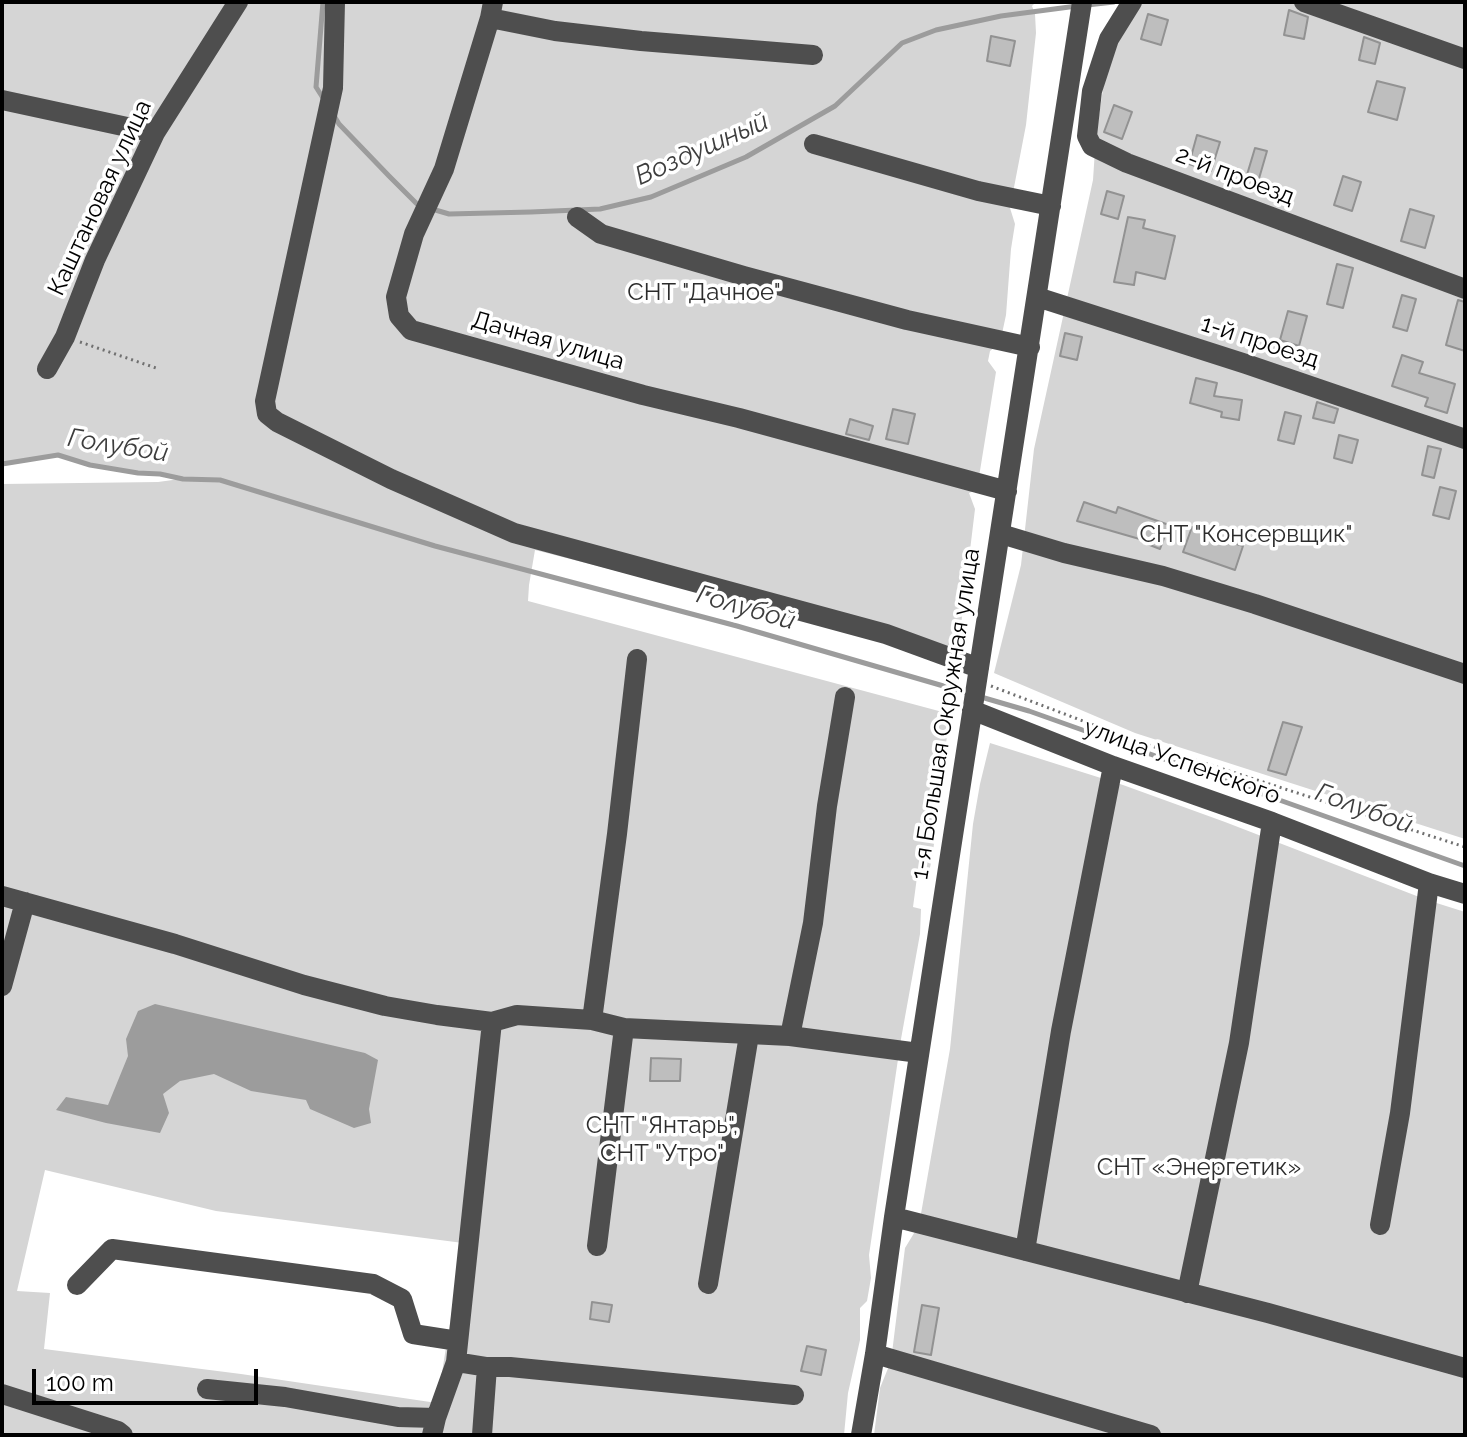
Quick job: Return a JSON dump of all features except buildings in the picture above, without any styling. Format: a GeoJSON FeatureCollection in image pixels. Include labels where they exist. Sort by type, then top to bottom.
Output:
{"type":"FeatureCollection","features":[{"type":"Feature","properties":{"kind":"street"},"geometry":{"type":"LineString","coordinates":[[335,2],[333,88],[265,401],[267,414],[277,422],[391,479],[514,533],[886,634],[978,675]]}},
{"type":"Feature","properties":{"kind":"street","name":"1-я Большая Окружная улица"},"geometry":{"type":"LineString","coordinates":[[861,1435],[1082,2]]}},
{"type":"Feature","properties":{"kind":"street","name":"2-й проезд"},"geometry":{"type":"LineString","coordinates":[[1132,2],[1109,39],[1092,91],[1087,136],[1092,146],[1127,163],[1465,289]]}},
{"type":"Feature","properties":{"kind":"street"},"geometry":{"type":"LineString","coordinates":[[1304,2],[1465,59]]}},
{"type":"Feature","properties":{"kind":"street","name":"Каштановая улица"},"geometry":{"type":"LineString","coordinates":[[47,369],[65,337],[95,260],[155,133],[235,3]]}},
{"type":"Feature","properties":{"kind":"street"},"geometry":{"type":"LineString","coordinates":[[492,10],[555,31],[813,55]]}},
{"type":"Feature","properties":{"kind":"street","name":"Дачная улица"},"geometry":{"type":"LineString","coordinates":[[492,10],[444,169],[414,234],[396,297],[399,316],[411,330],[1007,491]]}},
{"type":"Feature","properties":{"kind":"street"},"geometry":{"type":"LineString","coordinates":[[2,100],[155,133]]}},
{"type":"Feature","properties":{"kind":"street"},"geometry":{"type":"LineString","coordinates":[[814,144],[978,191],[1051,206]]}},
{"type":"Feature","properties":{"kind":"street"},"geometry":{"type":"LineString","coordinates":[[577,217],[601,234],[744,276],[907,320],[1030,347]]}},
{"type":"Feature","properties":{"kind":"street","name":"1-й проезд"},"geometry":{"type":"LineString","coordinates":[[1037,297],[1465,439]]}},
{"type":"Feature","properties":{"kind":"street"},"geometry":{"type":"LineString","coordinates":[[1001,534],[1064,553],[1163,576],[1465,674]]}},
{"type":"Feature","properties":{"kind":"street"},"geometry":{"type":"LineString","coordinates":[[592,1020],[637,659]]}},
{"type":"Feature","properties":{"kind":"street"},"geometry":{"type":"LineString","coordinates":[[790,1036],[813,923],[827,806],[845,697]]}},
{"type":"Feature","properties":{"kind":"street","name":"улица Успенского"},"geometry":{"type":"LineString","coordinates":[[972,710],[1113,766],[1465,894]]}},
{"type":"Feature","properties":{"kind":"street"},"geometry":{"type":"LineString","coordinates":[[1025,1251],[1061,1031],[1113,766]]}},
{"type":"Feature","properties":{"kind":"street"},"geometry":{"type":"LineString","coordinates":[[1187,1293],[1239,1043],[1272,822]]}},
{"type":"Feature","properties":{"kind":"street"},"geometry":{"type":"LineString","coordinates":[[1380,1225],[1400,1113],[1429,883]]}},
{"type":"Feature","properties":{"kind":"street"},"geometry":{"type":"LineString","coordinates":[[2,896],[385,1006],[492,1022],[517,1015],[592,1020],[624,1028],[790,1036],[919,1053]]}},
{"type":"Feature","properties":{"kind":"street"},"geometry":{"type":"LineString","coordinates":[[2,986],[25,902]]}},
{"type":"Feature","properties":{"kind":"street"},"geometry":{"type":"LineString","coordinates":[[207,1389],[285,1397],[434,1426],[457,1351],[492,1022]]}},
{"type":"Feature","properties":{"kind":"street"},"geometry":{"type":"LineString","coordinates":[[597,1246],[624,1028]]}},
{"type":"Feature","properties":{"kind":"street"},"geometry":{"type":"LineString","coordinates":[[708,1284],[749,1035]]}},
{"type":"Feature","properties":{"kind":"street"},"geometry":{"type":"LineString","coordinates":[[894,1217],[1268,1313],[1465,1368]]}},
{"type":"Feature","properties":{"kind":"street"},"geometry":{"type":"LineString","coordinates":[[77,1285],[112,1249],[373,1284],[402,1299],[413,1334],[487,1367],[794,1395]]}},
{"type":"Feature","properties":{"kind":"street"},"geometry":{"type":"LineString","coordinates":[[875,1354],[1151,1435]]}},
{"type":"Feature","properties":{"kind":"street"},"geometry":{"type":"LineString","coordinates":[[482,1435],[487,1367]]}},
{"type":"Feature","properties":{"kind":"street"},"geometry":{"type":"LineString","coordinates":[[2,1394],[123,1435]]}},
{"type":"Feature","properties":{"kind":"path"},"geometry":{"type":"LineString","coordinates":[[65,337],[159,369]]}},
{"type":"Feature","properties":{"kind":"path"},"geometry":{"type":"LineString","coordinates":[[978,675],[1133,740],[1465,847]]}},
{"type":"Feature","properties":{"kind":"green space"},"geometry":{"type":"Polygon","coordinates":[[[2,2],[1036,2],[1032,6],[1036,33],[1026,125],[1010,208],[1015,224],[1006,315],[1000,343],[990,351],[988,361],[996,372],[978,483],[976,490],[969,493],[975,509],[957,658],[535,550],[529,585],[528,601],[950,714],[932,858],[928,877],[917,877],[913,907],[921,909],[920,934],[869,1255],[871,1278],[867,1301],[860,1308],[860,1340],[848,1393],[844,1435],[2,1435],[2,484],[180,479],[90,465],[58,455],[2,464],[2,2]],[[45,1170],[17,1291],[50,1293],[44,1349],[437,1403],[463,1243],[216,1211],[45,1170]]]}},
{"type":"Feature","properties":{"kind":"green space","name":"СНТ \"Консервщик\""},"geometry":{"type":"Polygon","coordinates":[[[1124,2],[1465,2],[1465,839],[1135,733],[994,673],[1021,565],[1034,449],[1093,180],[1105,76],[1124,2]]]}},
{"type":"Feature","properties":{"kind":"green space","name":"СНТ «Энергетик»"},"geometry":{"type":"Polygon","coordinates":[[[990,743],[1123,785],[1465,912],[1465,1435],[874,1435],[880,1388],[891,1361],[905,1248],[919,1225],[950,1049],[973,824],[990,743]]]}},
{"type":"Feature","properties":{"kind":"shaded area"},"geometry":{"type":"Polygon","coordinates":[[[155,1004],[365,1053],[378,1060],[369,1109],[371,1123],[354,1128],[310,1109],[306,1100],[251,1091],[214,1074],[180,1081],[163,1094],[169,1113],[160,1133],[56,1110],[66,1097],[108,1105],[128,1056],[126,1039],[138,1011],[155,1004]]]}},
{"type":"Feature","properties":{"kind":"waterway","name":"Воздушный"},"geometry":{"type":"LineString","coordinates":[[323,2],[316,87],[323,98]]}},
{"type":"Feature","properties":{"kind":"waterway","name":"Воздушный"},"geometry":{"type":"LineString","coordinates":[[1087,5],[1114,2]]}},
{"type":"Feature","properties":{"kind":"waterway","name":"Воздушный"},"geometry":{"type":"LineString","coordinates":[[432,209],[449,214],[600,209],[651,197],[746,157],[835,106],[902,43],[936,30],[1001,16],[1077,6]]}},
{"type":"Feature","properties":{"kind":"waterway","name":"Воздушный"},"geometry":{"type":"LineString","coordinates":[[333,114],[389,176],[417,204],[423,206]]}},
{"type":"Feature","properties":{"kind":"waterway","name":"Голубой"},"geometry":{"type":"LineString","coordinates":[[2,464],[58,455],[90,465],[138,473],[220,480],[435,546],[737,626],[971,694]]}},
{"type":"Feature","properties":{"kind":"waterway","name":"Голубой"},"geometry":{"type":"LineString","coordinates":[[981,697],[1029,711],[1465,866]]}},
{"type":"Feature","properties":{"kind":"park label","name":"СНТ \"Дачное\""},"geometry":{"type":"Point","coordinates":[704,293]}},
{"type":"Feature","properties":{"kind":"park label","name":"СНТ \"Янтарь\", СНТ \"Утро\""},"geometry":{"type":"Point","coordinates":[662,1140]}}]}
